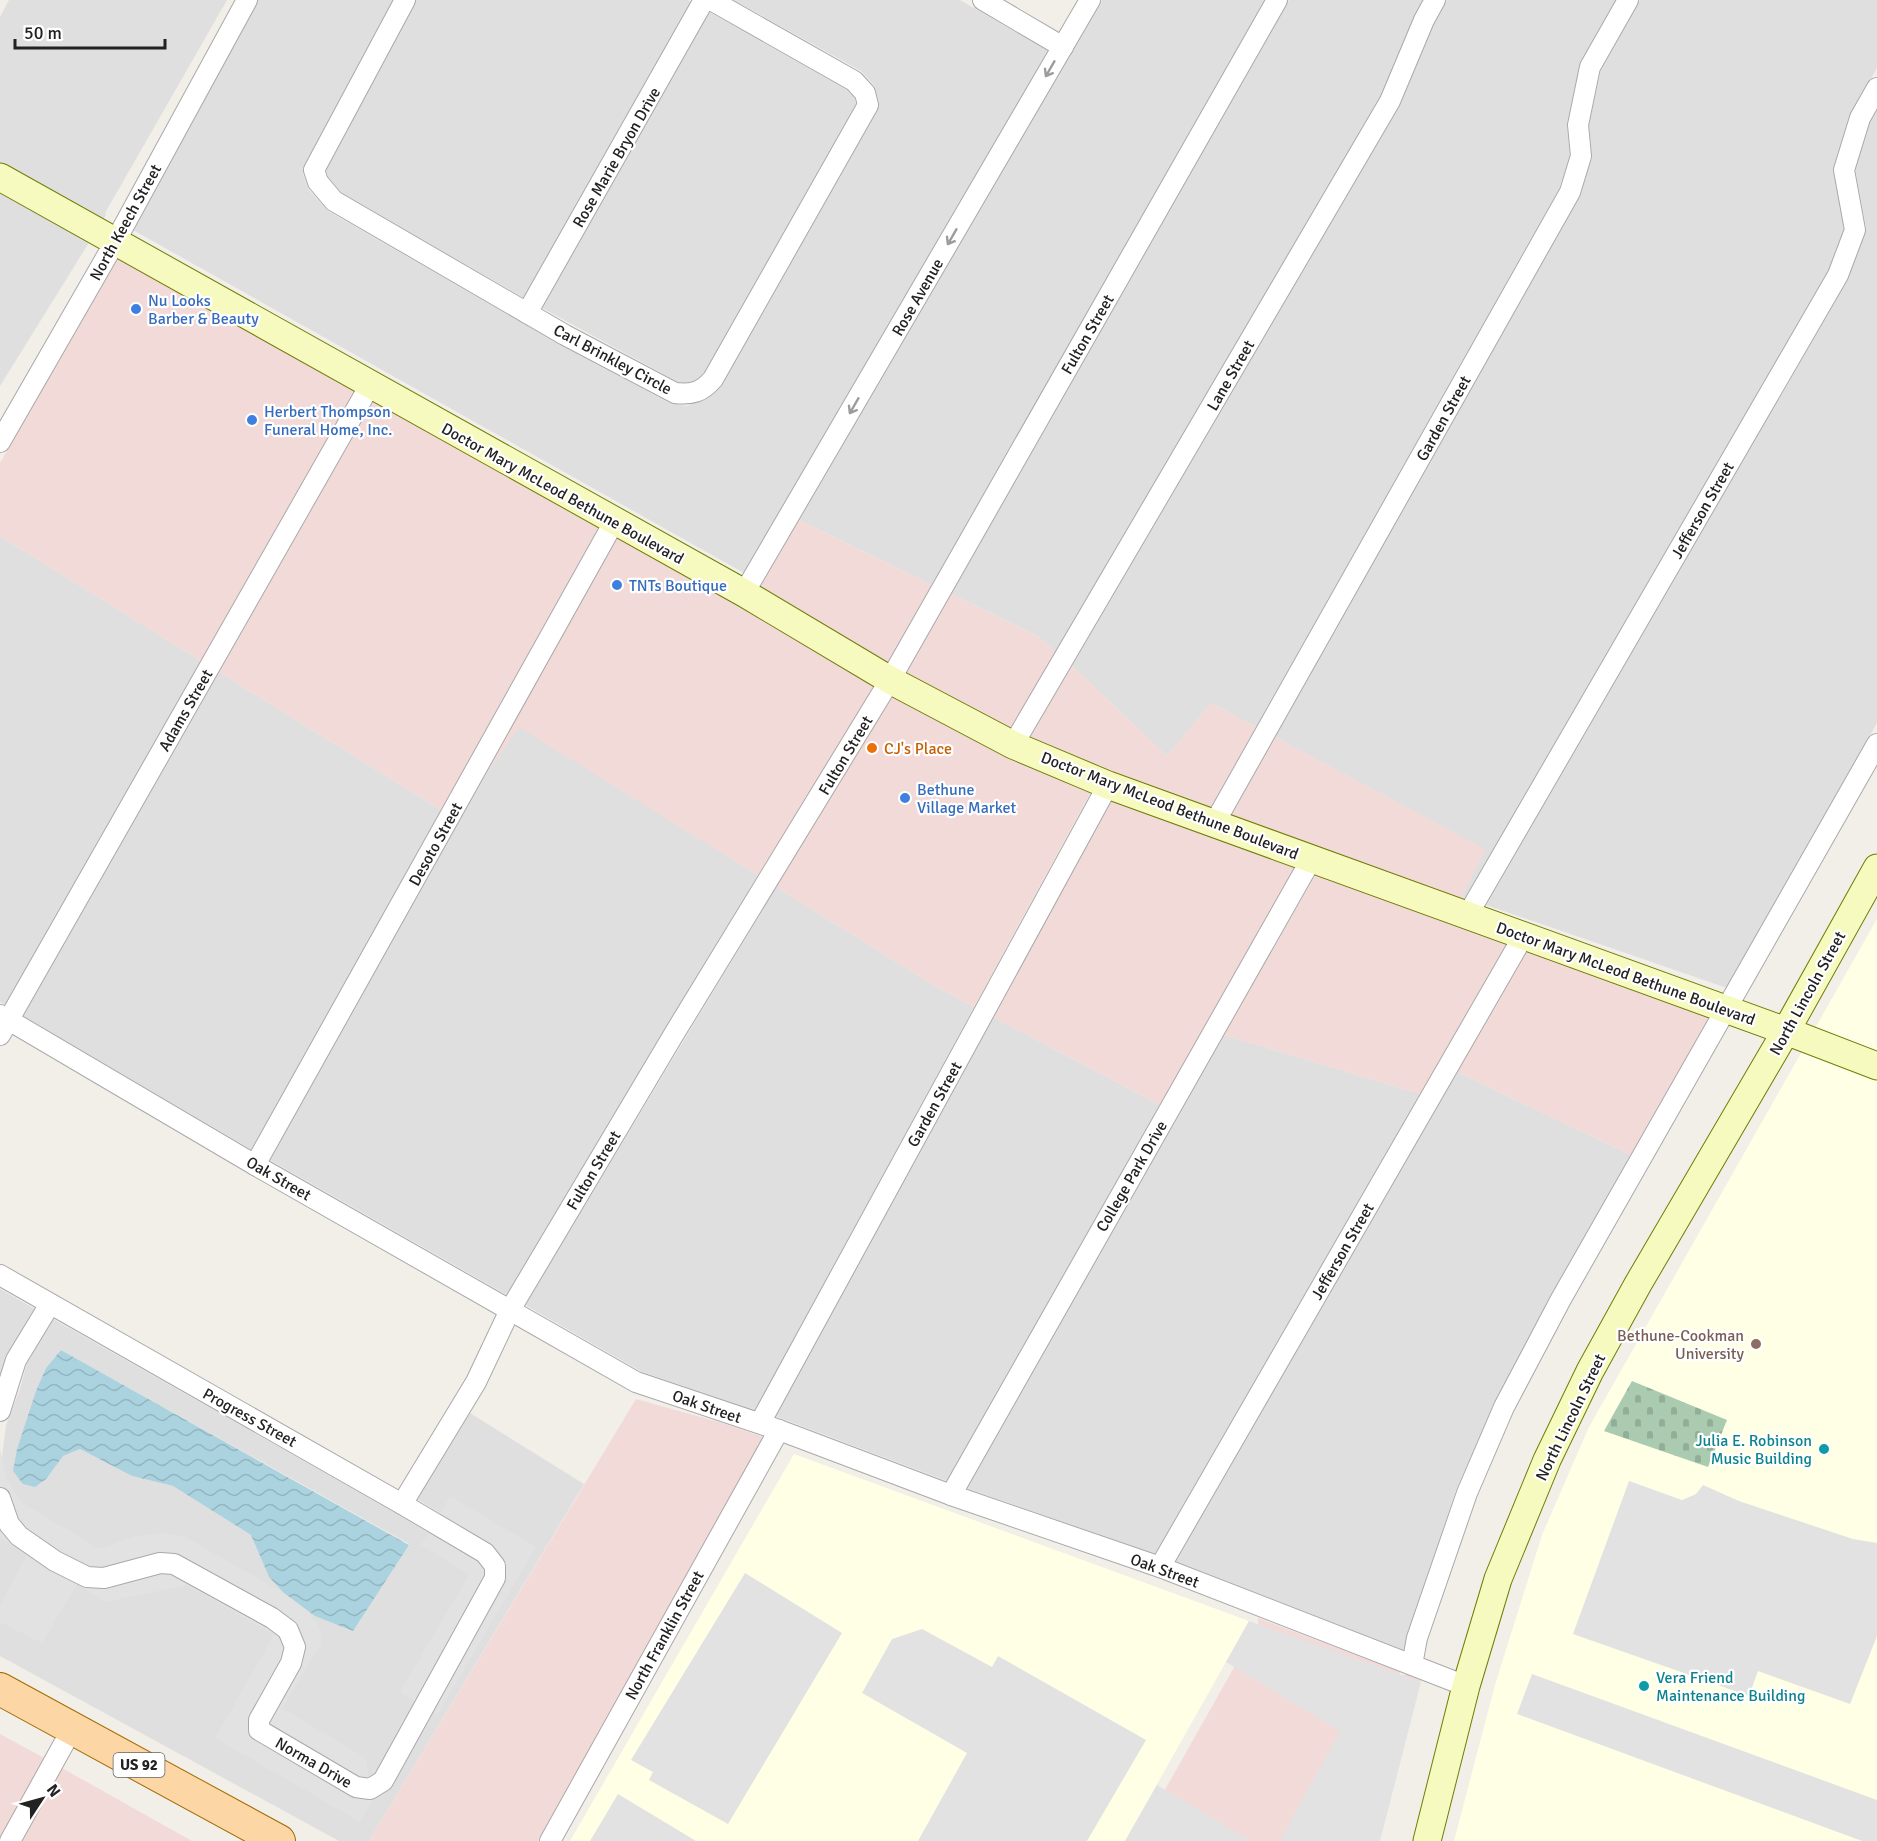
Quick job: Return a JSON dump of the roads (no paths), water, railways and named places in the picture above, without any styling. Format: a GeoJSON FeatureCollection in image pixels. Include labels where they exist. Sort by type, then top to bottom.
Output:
{"type":"FeatureCollection","features":[{"type":"Feature","properties":{"kind":"main road","name":"US 92"},"geometry":{"type":"LineString","coordinates":[[0,1689],[279,1841]]}},
{"type":"Feature","properties":{"kind":"street","name":"North Keech Street"},"geometry":{"type":"LineString","coordinates":[[0,442],[115,242],[247,0]]}},
{"type":"Feature","properties":{"kind":"street","name":"Carl Brinkley Circle"},"geometry":{"type":"LineString","coordinates":[[405,0],[314,170],[318,182],[334,201],[527,313],[675,393],[689,395],[705,388],[713,379],[868,105],[865,93],[854,81],[711,0]]}},
{"type":"Feature","properties":{"kind":"street","name":"Rose Marie Bryon Drive"},"geometry":{"type":"LineString","coordinates":[[527,313],[704,0]]}},
{"type":"Feature","properties":{"kind":"street"},"geometry":{"type":"LineString","coordinates":[[983,0],[1063,47]]}},
{"type":"Feature","properties":{"kind":"street","name":"Rose Avenue"},"geometry":{"type":"LineString","coordinates":[[744,593],[1090,0]]}},
{"type":"Feature","properties":{"kind":"street","name":"Fulton Street"},"geometry":{"type":"LineString","coordinates":[[402,1504],[476,1382],[510,1310],[890,680],[1277,0]]}},
{"type":"Feature","properties":{"kind":"street","name":"Lane Street"},"geometry":{"type":"LineString","coordinates":[[1013,745],[1390,101],[1424,20],[1436,0]]}},
{"type":"Feature","properties":{"kind":"street","name":"Garden Street"},"geometry":{"type":"LineString","coordinates":[[1215,822],[1570,192],[1581,156],[1578,125],[1590,67],[1628,0]]}},
{"type":"Feature","properties":{"kind":"street","name":"Jefferson Street"},"geometry":{"type":"LineString","coordinates":[[1467,916],[1838,275],[1855,230],[1844,170],[1860,118],[1877,88]]}},
{"type":"Feature","properties":{"kind":"street","name":"Doctor Mary McLeod Bethune Boulevard"},"geometry":{"type":"LineString","coordinates":[[0,177],[744,593],[890,680],[1013,745],[1108,785],[1727,1009],[1877,1066]]}},
{"type":"Feature","properties":{"kind":"street","name":"Adams Street"},"geometry":{"type":"LineString","coordinates":[[3,1023],[370,385]]}},
{"type":"Feature","properties":{"kind":"street","name":"Desoto Street"},"geometry":{"type":"LineString","coordinates":[[255,1165],[614,522]]}},
{"type":"Feature","properties":{"kind":"street"},"geometry":{"type":"LineString","coordinates":[[1412,1665],[1417,1638],[1467,1493],[1504,1407],[1561,1299],[1877,744]]}},
{"type":"Feature","properties":{"kind":"street","name":"Garden Street"},"geometry":{"type":"LineString","coordinates":[[760,1423],[1108,785]]}},
{"type":"Feature","properties":{"kind":"street","name":"College Park Drive"},"geometry":{"type":"LineString","coordinates":[[951,1494],[1312,858]]}},
{"type":"Feature","properties":{"kind":"street","name":"North Lincoln Street"},"geometry":{"type":"LineString","coordinates":[[1426,1841],[1466,1686],[1498,1579],[1547,1460],[1638,1284],[1786,1031],[1877,868]]}},
{"type":"Feature","properties":{"kind":"street","name":"Jefferson Street"},"geometry":{"type":"LineString","coordinates":[[1160,1567],[1524,935]]}},
{"type":"Feature","properties":{"kind":"street","name":"Oak Street"},"geometry":{"type":"LineString","coordinates":[[3,1023],[636,1382],[760,1423],[951,1494],[1160,1567],[1466,1686]]}},
{"type":"Feature","properties":{"kind":"street","name":"Progress Street"},"geometry":{"type":"LineString","coordinates":[[0,1275],[402,1504],[485,1553],[495,1566]]}},
{"type":"Feature","properties":{"kind":"street"},"geometry":{"type":"LineString","coordinates":[[0,1411],[16,1360],[50,1304]]}},
{"type":"Feature","properties":{"kind":"street","name":"North Franklin Street"},"geometry":{"type":"LineString","coordinates":[[550,1841],[779,1430]]}},
{"type":"Feature","properties":{"kind":"street","name":"Norma Drive"},"geometry":{"type":"LineString","coordinates":[[0,1498],[9,1524],[19,1536],[55,1561],[87,1577],[104,1578],[160,1563],[174,1564],[272,1618],[288,1630],[295,1647],[291,1663],[259,1720],[259,1730],[356,1787],[370,1789],[384,1781],[495,1578],[495,1566]]}},
{"type":"Feature","properties":{"kind":"street"},"geometry":{"type":"LineString","coordinates":[[10,1841],[72,1728]]}},
{"type":"Feature","properties":{"kind":"water"},"geometry":{"type":"Polygon","coordinates":[[[61,1350],[409,1545],[353,1631],[315,1616],[284,1593],[269,1577],[251,1535],[173,1486],[132,1476],[80,1449],[63,1456],[46,1479],[35,1487],[23,1484],[13,1471],[17,1449],[46,1368],[61,1350]]]}},
{"type":"Feature","properties":{"kind":"place","name":"Nu Looks Barber & Beauty"},"geometry":{"type":"Point","coordinates":[136,309]}},
{"type":"Feature","properties":{"kind":"place","name":"Herbert Thompson Funeral Home, Inc."},"geometry":{"type":"Point","coordinates":[252,420]}},
{"type":"Feature","properties":{"kind":"place","name":"TNTs Boutique"},"geometry":{"type":"Point","coordinates":[617,585]}},
{"type":"Feature","properties":{"kind":"place","name":"CJ's Place"},"geometry":{"type":"Point","coordinates":[872,748]}},
{"type":"Feature","properties":{"kind":"place","name":"Bethune Village Market"},"geometry":{"type":"Point","coordinates":[905,798]}},
{"type":"Feature","properties":{"kind":"place","name":"Bethune-Cookman University"},"geometry":{"type":"Point","coordinates":[1756,1344]}},
{"type":"Feature","properties":{"kind":"place","name":"Julia E. Robinson Music Building"},"geometry":{"type":"Point","coordinates":[1824,1449]}},
{"type":"Feature","properties":{"kind":"place","name":"Vera Friend Maintenance Building"},"geometry":{"type":"Point","coordinates":[1644,1686]}}]}
